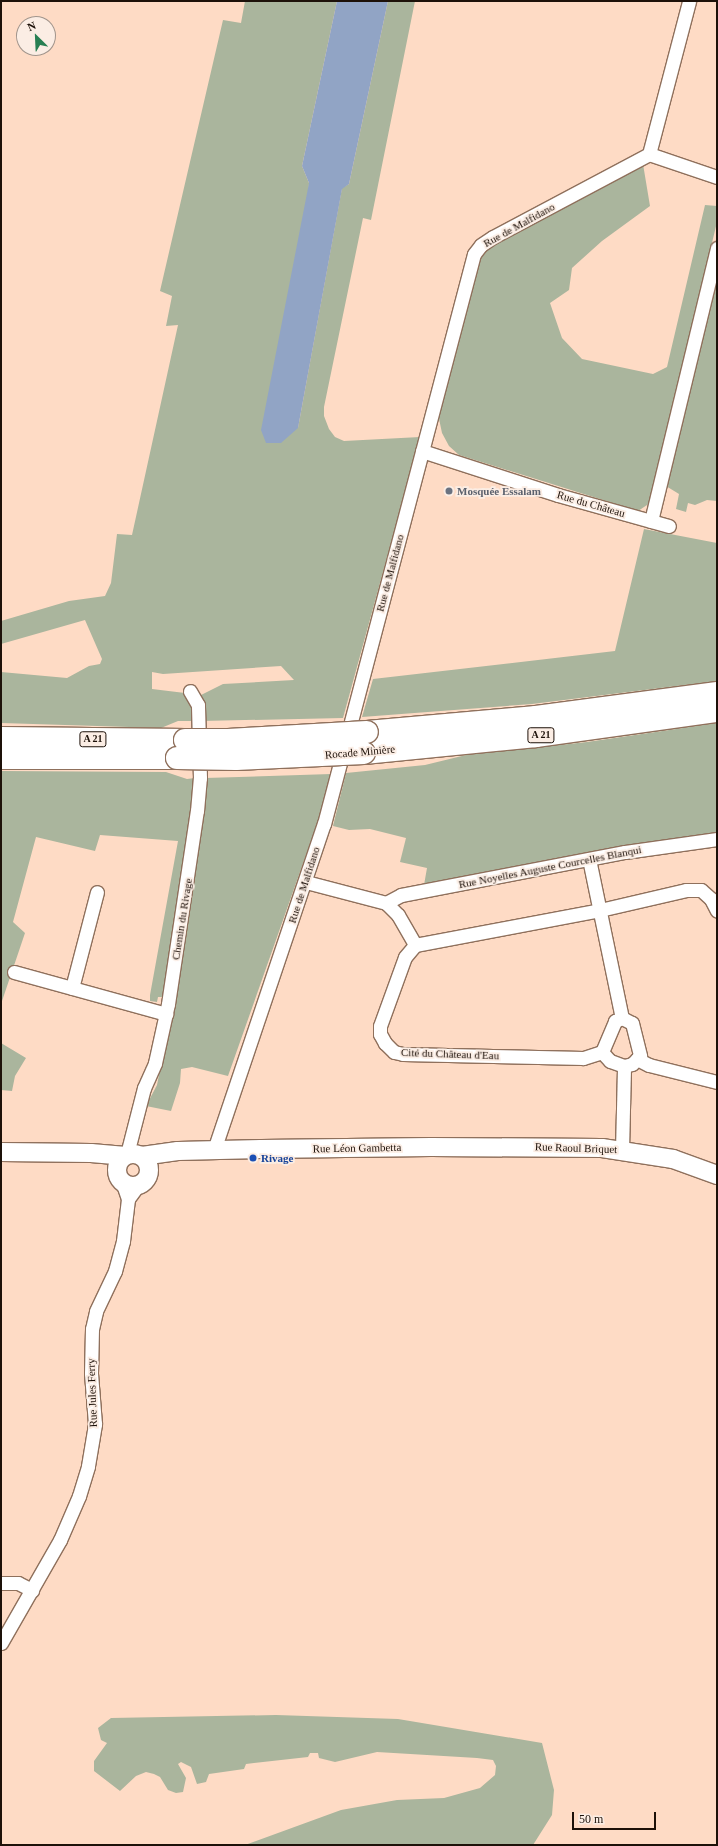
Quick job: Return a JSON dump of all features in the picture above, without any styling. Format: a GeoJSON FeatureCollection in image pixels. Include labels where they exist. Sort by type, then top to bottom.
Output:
{"type":"FeatureCollection","features":[{"type":"Feature","properties":{"kind":"highway","name":"Rocade Minière"},"geometry":{"type":"LineString","coordinates":[[365,742],[717,693]]}},
{"type":"Feature","properties":{"kind":"highway","name":"Rocade Minière"},"geometry":{"type":"LineString","coordinates":[[1,758],[181,749],[228,740],[365,742],[536,736],[717,711]]}},
{"type":"Feature","properties":{"kind":"highway"},"geometry":{"type":"LineString","coordinates":[[1,731],[54,739]]}},
{"type":"Feature","properties":{"kind":"highway","name":"Rocade Minière"},"geometry":{"type":"LineString","coordinates":[[1,738],[54,739],[181,749]]}},
{"type":"Feature","properties":{"kind":"main road","name":"Rue Raoul Briquet"},"geometry":{"type":"LineString","coordinates":[[431,1147],[550,1146],[622,1150],[673,1159],[717,1175]]}},
{"type":"Feature","properties":{"kind":"main road","name":"Rue Léon Gambetta"},"geometry":{"type":"LineString","coordinates":[[1,1152],[163,1154],[214,1150],[431,1147]]}},
{"type":"Feature","properties":{"kind":"main road"},"geometry":{"type":"LineString","coordinates":[[98,1153],[119,1178],[128,1185],[144,1179],[163,1154]]}},
{"type":"Feature","properties":{"kind":"main road"},"geometry":{"type":"LineString","coordinates":[[119,1178],[117,1165],[132,1153],[148,1163],[144,1179]]}},
{"type":"Feature","properties":{"kind":"street"},"geometry":{"type":"LineString","coordinates":[[689,1],[649,154],[717,178]]}},
{"type":"Feature","properties":{"kind":"street","name":"Rue de Malfidano"},"geometry":{"type":"LineString","coordinates":[[214,1150],[306,882],[328,809],[468,273],[477,250],[494,236],[649,154]]}},
{"type":"Feature","properties":{"kind":"street"},"geometry":{"type":"LineString","coordinates":[[651,521],[717,248]]}},
{"type":"Feature","properties":{"kind":"street","name":"Rue du Château"},"geometry":{"type":"LineString","coordinates":[[422,451],[558,495],[669,526]]}},
{"type":"Feature","properties":{"kind":"street","name":"Chemin du Rivage"},"geometry":{"type":"LineString","coordinates":[[132,1153],[144,1088],[155,1063],[166,1014],[197,811],[200,778],[198,705],[190,691]]}},
{"type":"Feature","properties":{"kind":"street","name":"Rue Noyelles Auguste Courcelles Blanqui"},"geometry":{"type":"LineString","coordinates":[[386,903],[401,895],[589,859],[717,839]]}},
{"type":"Feature","properties":{"kind":"street"},"geometry":{"type":"LineString","coordinates":[[589,859],[622,1018]]}},
{"type":"Feature","properties":{"kind":"street"},"geometry":{"type":"LineString","coordinates":[[306,882],[386,903],[398,915],[415,946],[600,910],[686,890],[701,890],[711,899],[717,911]]}},
{"type":"Feature","properties":{"kind":"street"},"geometry":{"type":"LineString","coordinates":[[72,988],[98,892]]}},
{"type":"Feature","properties":{"kind":"street","name":"Cité du Château d'Eau"},"geometry":{"type":"LineString","coordinates":[[415,946],[405,957],[380,1026],[380,1034],[394,1052],[583,1058],[602,1052]]}},
{"type":"Feature","properties":{"kind":"street"},"geometry":{"type":"LineString","coordinates":[[14,972],[166,1014]]}},
{"type":"Feature","properties":{"kind":"street"},"geometry":{"type":"LineString","coordinates":[[622,1018],[632,1023],[640,1056],[632,1064],[624,1066],[610,1061],[602,1052],[615,1022],[622,1018]]}},
{"type":"Feature","properties":{"kind":"street"},"geometry":{"type":"LineString","coordinates":[[637,1059],[649,1065],[717,1082]]}},
{"type":"Feature","properties":{"kind":"street"},"geometry":{"type":"LineString","coordinates":[[622,1150],[624,1066]]}},
{"type":"Feature","properties":{"kind":"street","name":"Rue Jules Ferry"},"geometry":{"type":"LineString","coordinates":[[1,1643],[32,1590],[70,1519],[88,1466],[95,1424],[91,1373],[92,1329],[96,1311],[115,1271],[123,1241],[128,1199],[119,1178]]}},
{"type":"Feature","properties":{"kind":"street","name":"Rue Jules Ferry"},"geometry":{"type":"LineString","coordinates":[[128,1199],[144,1179]]}},
{"type":"Feature","properties":{"kind":"street"},"geometry":{"type":"LineString","coordinates":[[1,1583],[18,1583],[32,1590]]}},
{"type":"Feature","properties":{"kind":"green space"},"geometry":{"type":"Polygon","coordinates":[[[245,1],[337,1],[302,166],[309,183],[298,428],[342,188],[349,184],[388,1],[415,1],[371,220],[363,218],[324,407],[324,416],[329,429],[335,437],[344,441],[420,437],[343,718],[201,721],[201,695],[223,684],[294,680],[281,666],[163,674],[152,672],[152,689],[185,693],[191,698],[196,721],[178,721],[161,728],[1,723],[1,672],[67,678],[89,666],[100,664],[102,659],[85,620],[1,644],[1,621],[69,601],[105,596],[111,583],[117,534],[132,535],[178,325],[166,326],[172,296],[160,291],[223,20],[241,23],[245,1]]]}},
{"type":"Feature","properties":{"kind":"green space"},"geometry":{"type":"Polygon","coordinates":[[[643,164],[650,206],[602,241],[572,268],[569,290],[550,303],[562,338],[582,359],[653,374],[667,367],[705,205],[717,206],[717,222],[650,503],[638,511],[459,455],[449,446],[442,433],[438,414],[478,262],[485,251],[496,241],[643,164]]]}},
{"type":"Feature","properties":{"kind":"green space"},"geometry":{"type":"Polygon","coordinates":[[[717,271],[717,501],[707,500],[695,505],[688,503],[686,512],[676,509],[679,494],[666,486],[717,271]]]}},
{"type":"Feature","properties":{"kind":"green space"},"geometry":{"type":"Polygon","coordinates":[[[644,529],[717,543],[717,681],[532,704],[362,717],[373,679],[615,651],[644,529]]]}},
{"type":"Feature","properties":{"kind":"green space"},"geometry":{"type":"Polygon","coordinates":[[[717,723],[717,834],[623,847],[424,885],[427,868],[400,862],[406,838],[370,829],[349,830],[333,826],[346,773],[425,765],[466,755],[587,742],[717,723]]]}},
{"type":"Feature","properties":{"kind":"green space"},"geometry":{"type":"Polygon","coordinates":[[[1,771],[166,772],[187,779],[195,778],[163,997],[158,997],[157,1002],[150,1001],[150,995],[178,841],[100,835],[95,851],[36,837],[13,922],[25,933],[1,1004],[1,771]]]}},
{"type":"Feature","properties":{"kind":"green space"},"geometry":{"type":"Polygon","coordinates":[[[331,774],[318,821],[228,1076],[192,1067],[181,1069],[180,1083],[171,1111],[146,1106],[157,1085],[173,1004],[205,778],[331,774]]]}},
{"type":"Feature","properties":{"kind":"green space"},"geometry":{"type":"Polygon","coordinates":[[[1,1043],[26,1058],[15,1076],[12,1091],[1,1090],[1,1043]]]}},
{"type":"Feature","properties":{"kind":"green space"},"geometry":{"type":"Polygon","coordinates":[[[276,1715],[398,1719],[542,1743],[554,1790],[552,1815],[533,1845],[245,1845],[341,1810],[397,1800],[444,1798],[480,1788],[495,1775],[496,1766],[493,1760],[477,1758],[377,1752],[335,1762],[319,1758],[318,1753],[310,1753],[308,1757],[246,1764],[244,1769],[209,1774],[206,1782],[197,1784],[191,1767],[181,1762],[178,1764],[186,1778],[183,1792],[176,1793],[168,1790],[160,1777],[154,1774],[146,1772],[136,1776],[120,1791],[94,1771],[94,1761],[107,1743],[101,1740],[98,1728],[111,1718],[276,1715]]]}},
{"type":"Feature","properties":{"kind":"water"},"geometry":{"type":"Polygon","coordinates":[[[337,1],[388,1],[349,184],[342,189],[298,428],[281,443],[266,443],[261,430],[309,183],[302,166],[337,1]]]}},
{"type":"Feature","properties":{"kind":"place","name":"Mosquée Essalam"},"geometry":{"type":"Point","coordinates":[449,491]}},
{"type":"Feature","properties":{"kind":"place","name":"Rivage"},"geometry":{"type":"Point","coordinates":[253,1158]}}]}
